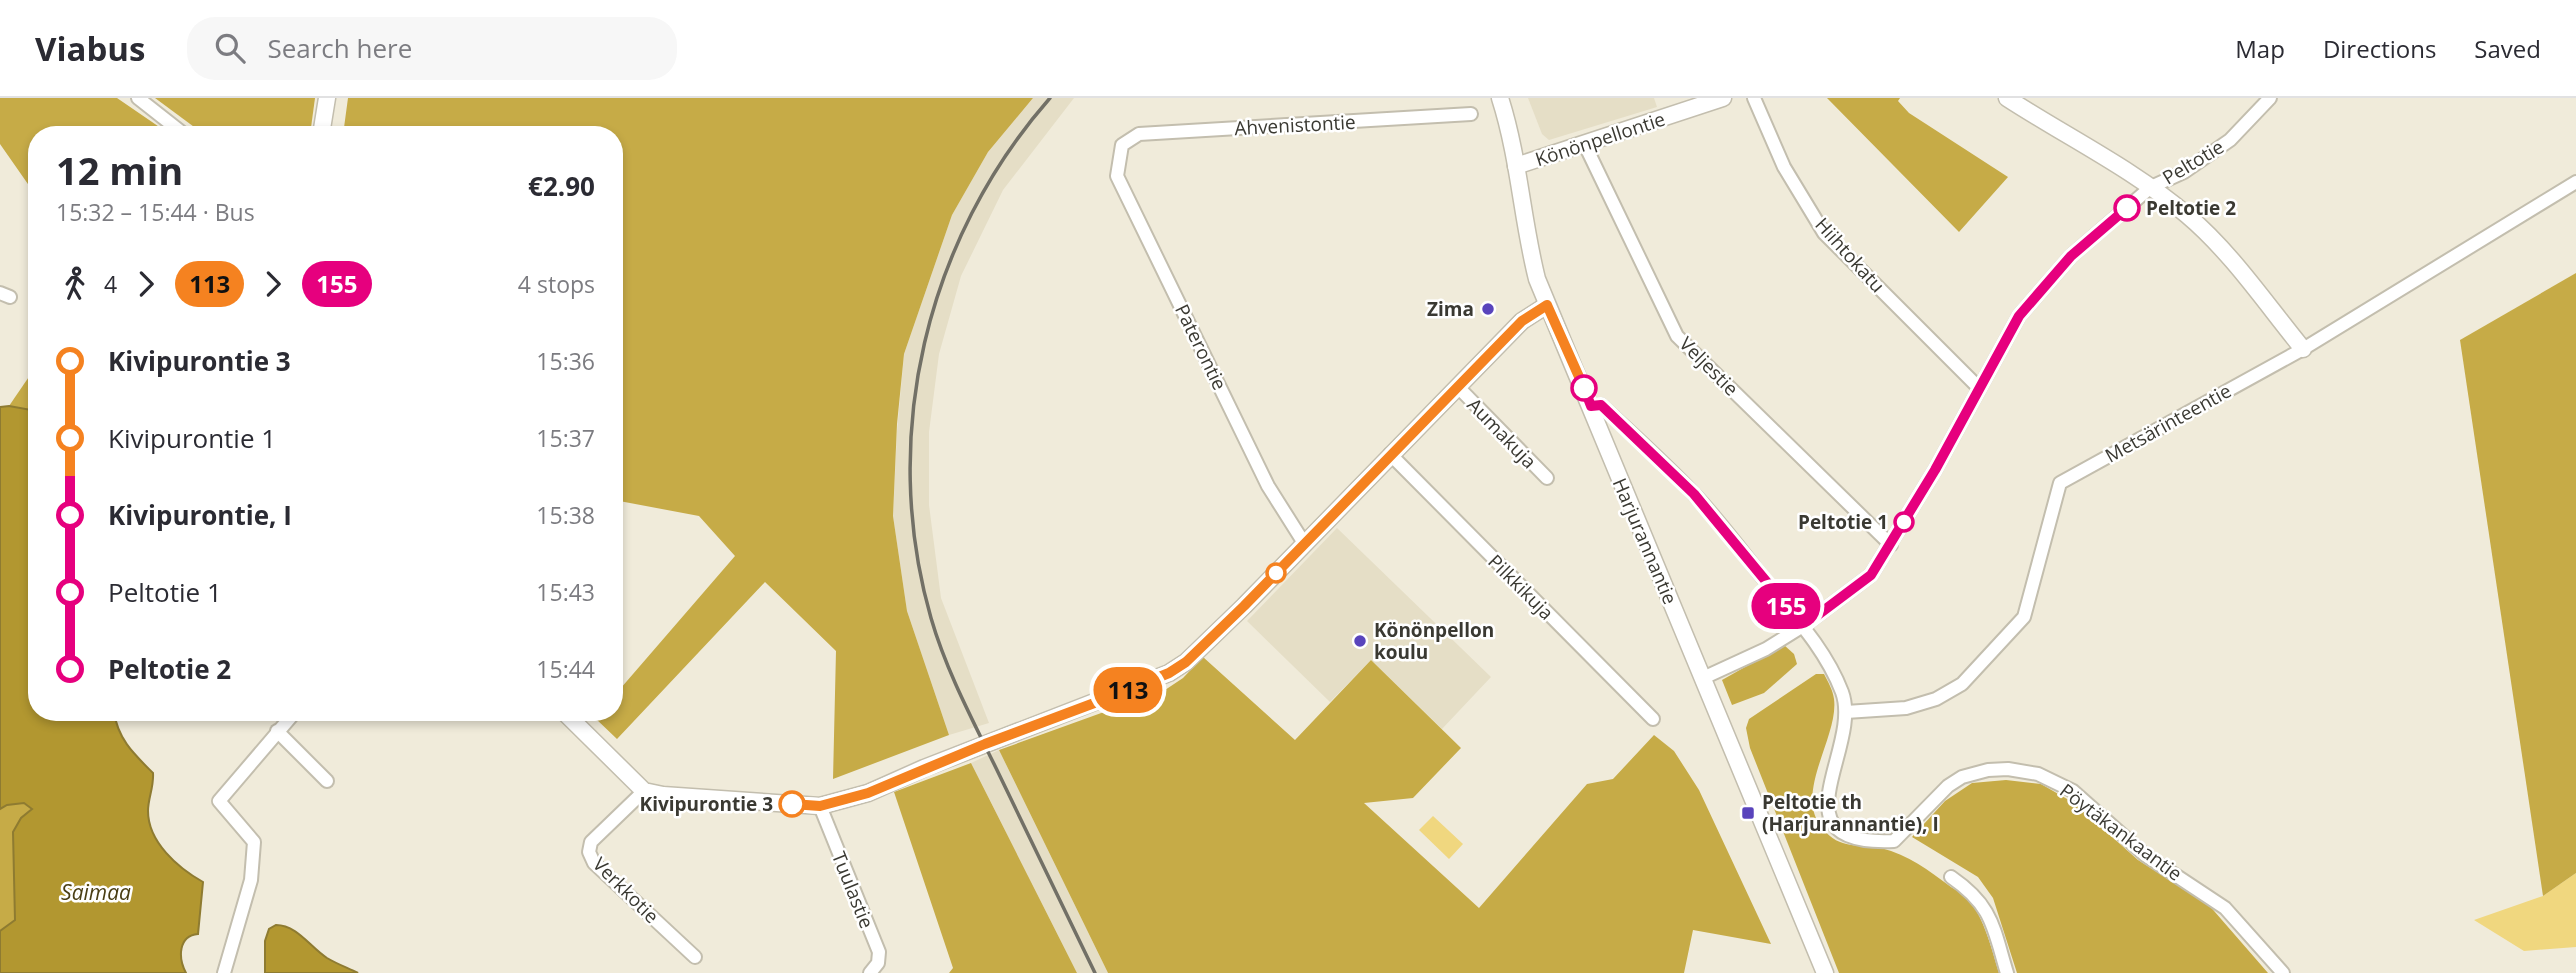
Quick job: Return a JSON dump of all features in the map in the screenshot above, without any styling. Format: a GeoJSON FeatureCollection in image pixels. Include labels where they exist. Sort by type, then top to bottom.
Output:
{"type":"FeatureCollection","features":[{"type":"Feature","properties":{"kind":"street"},"geometry":{"type":"LineString","coordinates":[[138,98],[174,126]]}},
{"type":"Feature","properties":{"kind":"street"},"geometry":{"type":"LineString","coordinates":[[322,126],[327,98]]}},
{"type":"Feature","properties":{"kind":"street","name":"Harjurannantie"},"geometry":{"type":"LineString","coordinates":[[1500,98],[1537,279],[1825,973]]}},
{"type":"Feature","properties":{"kind":"street","name":"Könönpellontie"},"geometry":{"type":"LineString","coordinates":[[1516,166],[1723,98]]}},
{"type":"Feature","properties":{"kind":"street","name":"Hiihtokatu"},"geometry":{"type":"LineString","coordinates":[[1754,98],[1784,167],[1824,233],[1979,388]]}},
{"type":"Feature","properties":{"kind":"street"},"geometry":{"type":"LineString","coordinates":[[2007,98],[2151,187],[2189,216],[2227,254],[2303,349]]}},
{"type":"Feature","properties":{"kind":"street","name":"Peltotie"},"geometry":{"type":"LineString","coordinates":[[1703,678],[1766,649],[1803,626],[1871,575],[1891,545],[2019,316],[2037,294],[2071,256],[2151,187],[2184,172],[2231,140],[2270,98]]}},
{"type":"Feature","properties":{"kind":"street","name":"Ahvenistontie"},"geometry":{"type":"LineString","coordinates":[[1122,145],[1139,134],[1471,114]]}},
{"type":"Feature","properties":{"kind":"street","name":"Paterontie"},"geometry":{"type":"LineString","coordinates":[[1122,145],[1117,176],[1268,486],[1304,543]]}},
{"type":"Feature","properties":{"kind":"street","name":"Veljestie"},"geometry":{"type":"LineString","coordinates":[[1586,145],[1677,336],[1891,545]]}},
{"type":"Feature","properties":{"kind":"street","name":"Metsärinteentie"},"geometry":{"type":"LineString","coordinates":[[1846,712],[1906,708],[1936,699],[1962,684],[2024,617],[2060,483],[2303,349],[2576,182]]}},
{"type":"Feature","properties":{"kind":"street"},"geometry":{"type":"LineString","coordinates":[[573,721],[644,791],[663,795],[820,806],[868,793],[1169,673],[1186,662],[1522,321],[1547,305]]}},
{"type":"Feature","properties":{"kind":"street","name":"Aumakuja"},"geometry":{"type":"LineString","coordinates":[[1458,387],[1547,478]]}},
{"type":"Feature","properties":{"kind":"street","name":"Pöytäkankaantie"},"geometry":{"type":"LineString","coordinates":[[1591,406],[1601,405],[1694,494],[1822,652],[1842,694],[1846,712],[1829,796],[1828,817],[1836,829],[1852,838],[1872,842],[1894,841],[1948,786],[1962,777],[1988,770],[2008,769],[2038,774],[2073,791],[2145,855],[2225,908],[2283,973]]}},
{"type":"Feature","properties":{"kind":"street","name":"Pilkkikuja"},"geometry":{"type":"LineString","coordinates":[[1390,454],[1653,719]]}},
{"type":"Feature","properties":{"kind":"street"},"geometry":{"type":"LineString","coordinates":[[224,973],[251,880],[254,842],[219,801],[286,721]]}},
{"type":"Feature","properties":{"kind":"street"},"geometry":{"type":"LineString","coordinates":[[277,731],[327,780]]}},
{"type":"Feature","properties":{"kind":"street","name":"Verkkotie"},"geometry":{"type":"LineString","coordinates":[[644,791],[591,842],[589,852],[594,863],[695,957]]}},
{"type":"Feature","properties":{"kind":"street","name":"Tuulastie"},"geometry":{"type":"LineString","coordinates":[[820,806],[879,952],[878,963],[870,973]]}},
{"type":"Feature","properties":{"kind":"street"},"geometry":{"type":"LineString","coordinates":[[1951,877],[1969,889],[1988,911],[2007,973]]}},
{"type":"Feature","properties":{"kind":"shaded area"},"geometry":{"type":"Polygon","coordinates":[[[0,98],[117,98],[158,126],[28,126],[28,184],[0,144],[0,98]]]}},
{"type":"Feature","properties":{"kind":"shaded area"},"geometry":{"type":"Polygon","coordinates":[[[155,98],[315,98],[311,126],[193,126],[155,98]]]}},
{"type":"Feature","properties":{"kind":"shaded area"},"geometry":{"type":"Polygon","coordinates":[[[348,98],[1033,98],[988,152],[952,215],[904,354],[897,424],[893,516],[907,611],[949,735],[833,779],[836,651],[765,582],[617,739],[598,721],[623,721],[623,686],[735,556],[699,516],[623,502],[623,126],[344,126],[348,98]]]}},
{"type":"Feature","properties":{"kind":"shaded area"},"geometry":{"type":"Polygon","coordinates":[[[1033,98],[1074,98],[1003,190],[961,276],[939,354],[929,432],[929,505],[941,598],[989,723],[949,735],[907,611],[893,516],[904,354],[952,215],[988,152],[1033,98]]]}},
{"type":"Feature","properties":{"kind":"shaded area"},"geometry":{"type":"Polygon","coordinates":[[[1528,98],[1654,98],[1657,107],[1549,140],[1542,134],[1528,98]]]}},
{"type":"Feature","properties":{"kind":"shaded area"},"geometry":{"type":"Polygon","coordinates":[[[1827,98],[1900,98],[1898,101],[1909,113],[2008,177],[1959,232],[1827,98]]]}},
{"type":"Feature","properties":{"kind":"shaded area"},"geometry":{"type":"Polygon","coordinates":[[[2576,273],[2576,873],[2543,896],[2460,340],[2576,273]]]}},
{"type":"Feature","properties":{"kind":"shaded area"},"geometry":{"type":"Polygon","coordinates":[[[28,378],[28,409],[9,406],[28,378]]]}},
{"type":"Feature","properties":{"kind":"shaded area","name":"Könönpellon koulu"},"geometry":{"type":"Polygon","coordinates":[[[1337,528],[1491,677],[1442,729],[1371,660],[1330,702],[1247,621],[1337,528]]]}},
{"type":"Feature","properties":{"kind":"shaded area"},"geometry":{"type":"Polygon","coordinates":[[[1784,645],[1794,654],[1797,664],[1764,693],[1732,705],[1722,680],[1784,645]]]}},
{"type":"Feature","properties":{"kind":"shaded area"},"geometry":{"type":"Polygon","coordinates":[[[1203,657],[1295,740],[1371,660],[1461,748],[1413,798],[1364,803],[1479,908],[1587,784],[1613,779],[1654,735],[1674,751],[1699,790],[1771,944],[1693,930],[1684,973],[1108,973],[999,750],[1165,690],[1183,678],[1203,657]]]}},
{"type":"Feature","properties":{"kind":"shaded area"},"geometry":{"type":"Polygon","coordinates":[[[1816,674],[1824,674],[1834,699],[1834,714],[1814,782],[1812,798],[1814,814],[1822,828],[1843,843],[1881,848],[1901,855],[1964,895],[1974,906],[1983,924],[1999,973],[1839,973],[1750,748],[1746,728],[1749,719],[1816,674]]]}},
{"type":"Feature","properties":{"kind":"shaded area"},"geometry":{"type":"Polygon","coordinates":[[[999,750],[1108,973],[1077,973],[971,763],[999,750]]]}},
{"type":"Feature","properties":{"kind":"shaded area"},"geometry":{"type":"Polygon","coordinates":[[[971,763],[1077,973],[949,973],[953,968],[894,792],[971,763]]]}},
{"type":"Feature","properties":{"kind":"shaded area"},"geometry":{"type":"Polygon","coordinates":[[[2006,780],[2041,784],[2074,803],[2138,860],[2208,904],[2268,973],[2017,973],[1993,898],[1978,877],[1912,837],[1945,801],[1972,783],[2006,780]]]}},
{"type":"Feature","properties":{"kind":"shaded area"},"geometry":{"type":"Polygon","coordinates":[[[24,803],[32,809],[21,818],[13,832],[15,920],[0,931],[0,809],[7,805],[24,803]]]}},
{"type":"Feature","properties":{"kind":"shaded area"},"geometry":{"type":"Polygon","coordinates":[[[1433,816],[1463,844],[1449,859],[1419,830],[1433,816]]]}},
{"type":"Feature","properties":{"kind":"shaded area"},"geometry":{"type":"Polygon","coordinates":[[[2576,873],[2576,947],[2524,951],[2474,920],[2543,896],[2576,873]]]}},
{"type":"Feature","properties":{"kind":"water","name":"Saimaa"},"geometry":{"type":"Polygon","coordinates":[[[0,407],[28,409],[28,721],[116,721],[123,739],[153,773],[148,811],[153,833],[175,862],[203,882],[198,934],[183,943],[181,955],[186,973],[0,973],[0,931],[15,920],[13,832],[21,818],[32,809],[24,803],[7,805],[0,809],[0,407]]]}},
{"type":"Feature","properties":{"kind":"water"},"geometry":{"type":"Polygon","coordinates":[[[276,925],[290,929],[327,958],[358,973],[265,973],[265,941],[269,929],[276,925]]]}},
{"type":"Feature","properties":{"kind":"railway"},"geometry":{"type":"LineString","coordinates":[[1050,98],[1007,153],[972,213],[944,277],[925,343],[913,411],[910,480],[916,549],[931,618],[944,656],[1095,973]]}},
{"type":"Feature","properties":{"kind":"bus line","name":"155"},"geometry":{"type":"LineString","coordinates":[[1584,388],[1591,406],[1601,405],[1694,494],[1803,626],[1871,575],[1935,470],[2019,316],[2071,256],[2127,208]]}},
{"type":"Feature","properties":{"kind":"bus line","name":"113"},"geometry":{"type":"LineString","coordinates":[[792,804],[820,806],[868,793],[924,768],[1169,673],[1186,662],[1522,321],[1547,305],[1584,388]]}},
{"type":"Feature","properties":{"kind":"place","name":"Peltotie 2"},"geometry":{"type":"Point","coordinates":[2127,208]}},
{"type":"Feature","properties":{"kind":"place","name":"Zima"},"geometry":{"type":"Point","coordinates":[1488,309]}},
{"type":"Feature","properties":{"kind":"place","name":"Peltotie 1"},"geometry":{"type":"Point","coordinates":[1904,522]}},
{"type":"Feature","properties":{"kind":"place","name":"Könönpellon koulu"},"geometry":{"type":"Point","coordinates":[1360,641]}},
{"type":"Feature","properties":{"kind":"place","name":"Kivipurontie 3"},"geometry":{"type":"Point","coordinates":[792,804]}},
{"type":"Feature","properties":{"kind":"place","name":"Peltotie th (Harjurannantie), I"},"geometry":{"type":"Point","coordinates":[1748,813]}}]}
